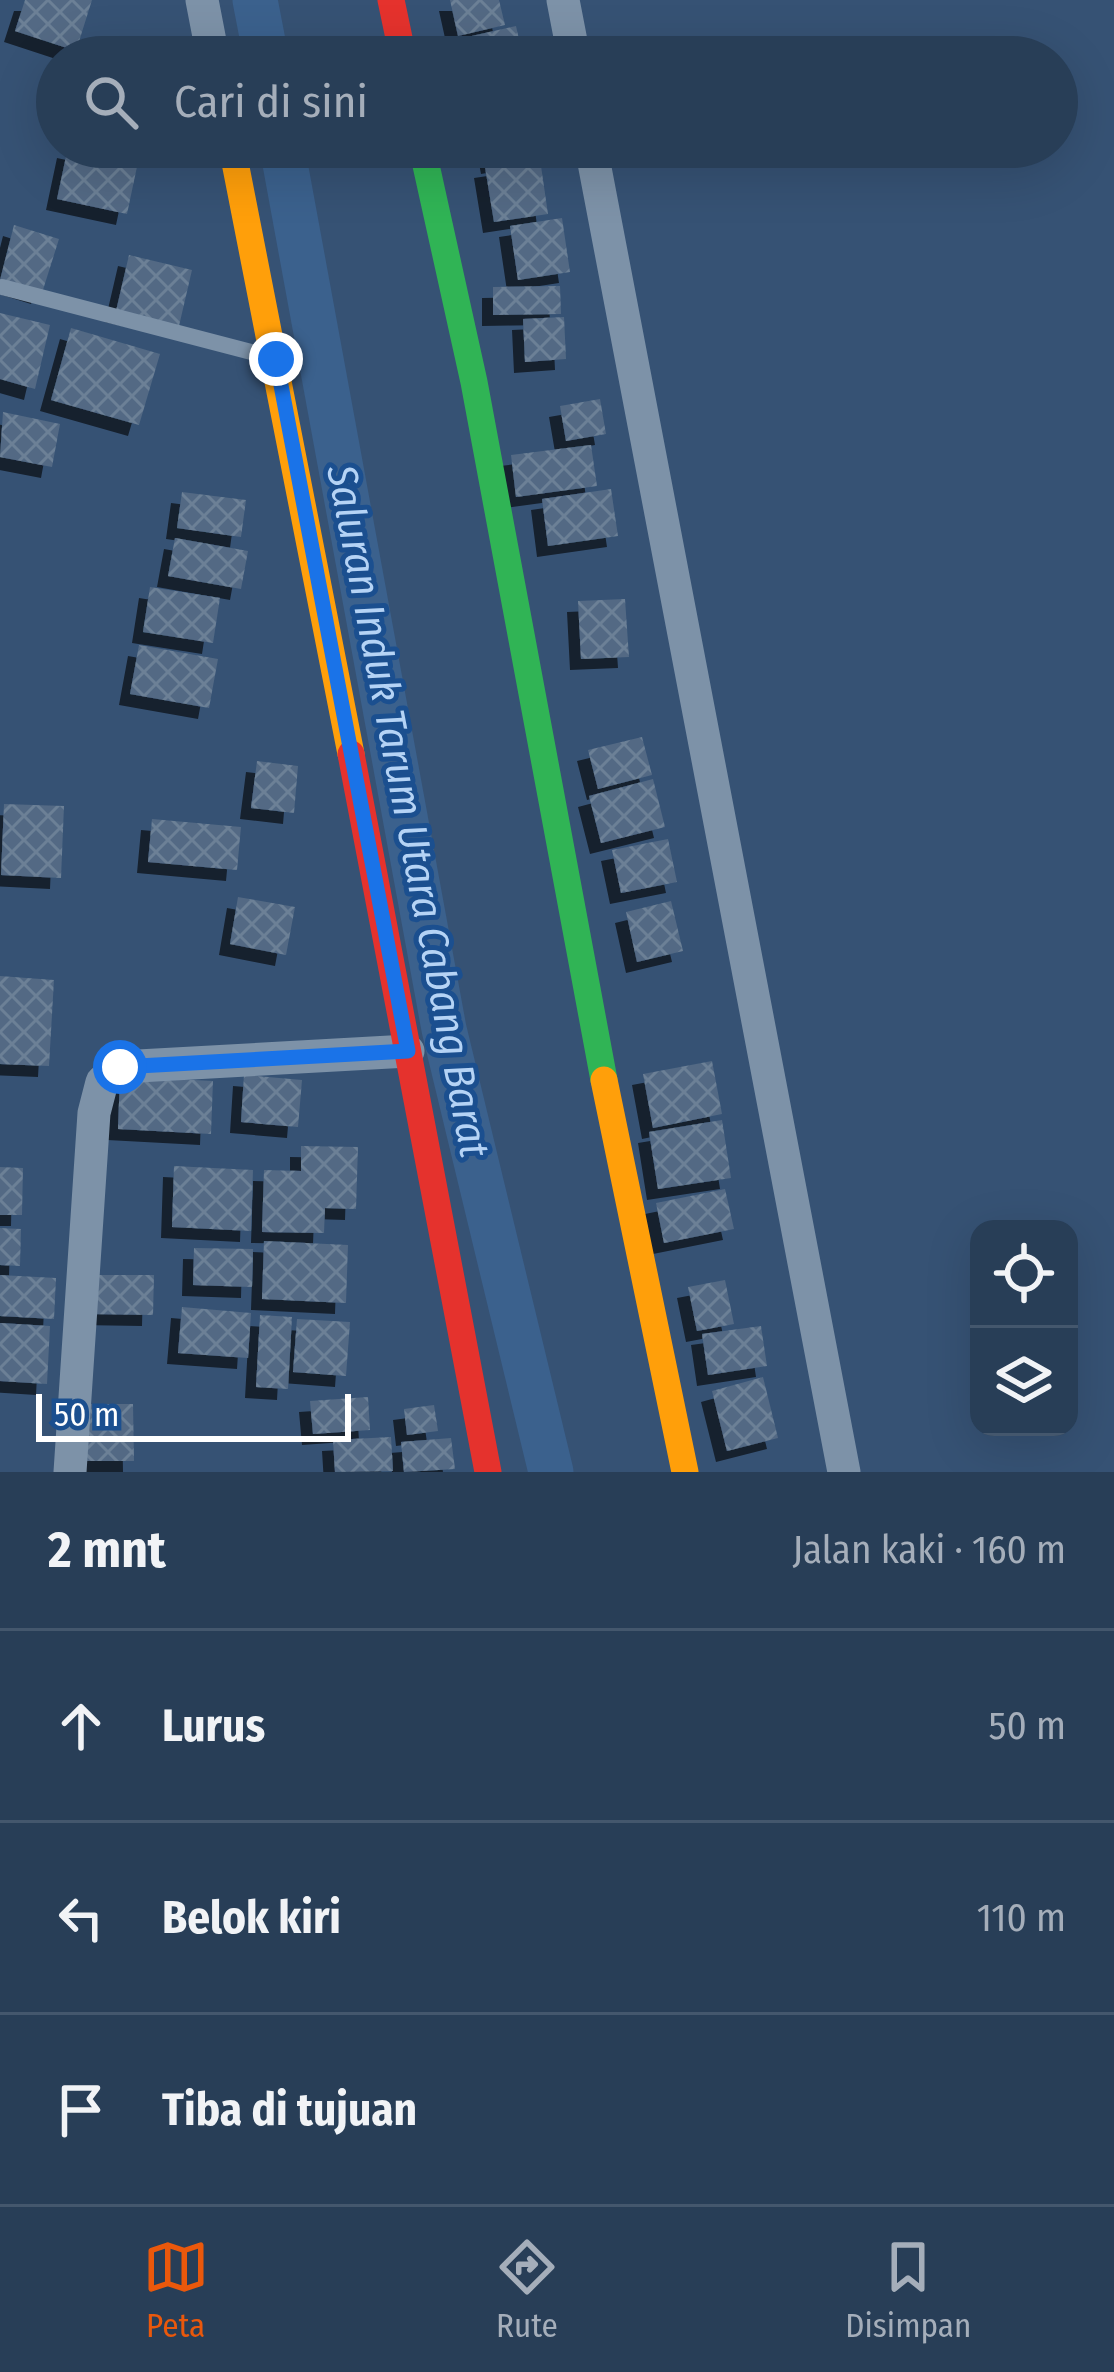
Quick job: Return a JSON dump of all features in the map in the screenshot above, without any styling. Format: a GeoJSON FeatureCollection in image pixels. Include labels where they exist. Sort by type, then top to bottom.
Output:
{"type":"FeatureCollection","features":[{"type":"Feature","properties":{"kind":"main road"},"geometry":{"type":"LineString","coordinates":[[391,0],[399,36]]}},
{"type":"Feature","properties":{"kind":"main road"},"geometry":{"type":"LineString","coordinates":[[236,168],[488,1472]]}},
{"type":"Feature","properties":{"kind":"main road"},"geometry":{"type":"LineString","coordinates":[[427,168],[474,382],[597,1044],[685,1472]]}},
{"type":"Feature","properties":{"kind":"street"},"geometry":{"type":"LineString","coordinates":[[202,0],[210,36]]}},
{"type":"Feature","properties":{"kind":"street"},"geometry":{"type":"LineString","coordinates":[[563,0],[570,36]]}},
{"type":"Feature","properties":{"kind":"street"},"geometry":{"type":"LineString","coordinates":[[594,168],[844,1472]]}},
{"type":"Feature","properties":{"kind":"street"},"geometry":{"type":"LineString","coordinates":[[70,1472],[86,1205],[94,1113],[102,1082],[120,1067],[408,1051]]}},
{"type":"Feature","properties":{"kind":"lane"},"geometry":{"type":"LineString","coordinates":[[2,286],[276,359]]}},
{"type":"Feature","properties":{"kind":"building"},"geometry":{"type":"Polygon","coordinates":[[[25,0],[92,0],[81,36],[36,38],[15,31],[25,0]]]}},
{"type":"Feature","properties":{"kind":"building"},"geometry":{"type":"Polygon","coordinates":[[[450,0],[499,0],[505,25],[458,36],[450,0]]]}},
{"type":"Feature","properties":{"kind":"building"},"geometry":{"type":"Polygon","coordinates":[[[516,26],[518,36],[472,36],[516,26]]]}},
{"type":"Feature","properties":{"kind":"building"},"geometry":{"type":"Polygon","coordinates":[[[64,168],[137,168],[127,214],[57,199],[64,168]]]}},
{"type":"Feature","properties":{"kind":"building"},"geometry":{"type":"Polygon","coordinates":[[[485,168],[541,168],[548,214],[494,222],[485,168]]]}},
{"type":"Feature","properties":{"kind":"building"},"geometry":{"type":"Polygon","coordinates":[[[562,218],[570,272],[518,280],[510,226],[562,218]]]}},
{"type":"Feature","properties":{"kind":"building"},"geometry":{"type":"Polygon","coordinates":[[[14,225],[59,239],[42,293],[0,280],[14,225]]]}},
{"type":"Feature","properties":{"kind":"building"},"geometry":{"type":"Polygon","coordinates":[[[129,255],[192,270],[179,326],[116,311],[129,255]]]}},
{"type":"Feature","properties":{"kind":"building"},"geometry":{"type":"Polygon","coordinates":[[[560,286],[561,314],[493,315],[493,287],[560,286]]]}},
{"type":"Feature","properties":{"kind":"building"},"geometry":{"type":"Polygon","coordinates":[[[0,313],[50,325],[35,389],[0,379],[0,313]]]}},
{"type":"Feature","properties":{"kind":"building"},"geometry":{"type":"Polygon","coordinates":[[[564,317],[566,359],[525,362],[523,319],[564,317]]]}},
{"type":"Feature","properties":{"kind":"building"},"geometry":{"type":"Polygon","coordinates":[[[71,328],[160,354],[139,425],[51,400],[71,328]]]}},
{"type":"Feature","properties":{"kind":"building"},"geometry":{"type":"Polygon","coordinates":[[[600,399],[606,434],[566,441],[560,406],[600,399]]]}},
{"type":"Feature","properties":{"kind":"building"},"geometry":{"type":"Polygon","coordinates":[[[3,412],[60,424],[52,467],[0,457],[3,412]]]}},
{"type":"Feature","properties":{"kind":"building"},"geometry":{"type":"Polygon","coordinates":[[[591,445],[597,486],[516,497],[511,455],[591,445]]]}},
{"type":"Feature","properties":{"kind":"building"},"geometry":{"type":"Polygon","coordinates":[[[611,489],[618,536],[548,546],[542,499],[611,489]]]}},
{"type":"Feature","properties":{"kind":"building"},"geometry":{"type":"Polygon","coordinates":[[[182,492],[246,500],[241,537],[177,528],[182,492]]]}},
{"type":"Feature","properties":{"kind":"building"},"geometry":{"type":"Polygon","coordinates":[[[175,538],[248,551],[241,589],[168,576],[175,538]]]}},
{"type":"Feature","properties":{"kind":"building"},"geometry":{"type":"Polygon","coordinates":[[[150,587],[220,598],[213,643],[143,632],[150,587]]]}},
{"type":"Feature","properties":{"kind":"building"},"geometry":{"type":"Polygon","coordinates":[[[625,599],[629,657],[581,659],[578,601],[625,599]]]}},
{"type":"Feature","properties":{"kind":"building"},"geometry":{"type":"Polygon","coordinates":[[[139,645],[218,659],[209,708],[130,694],[139,645]]]}},
{"type":"Feature","properties":{"kind":"building"},"geometry":{"type":"Polygon","coordinates":[[[642,737],[652,775],[598,789],[588,750],[642,737]]]}},
{"type":"Feature","properties":{"kind":"building"},"geometry":{"type":"Polygon","coordinates":[[[257,761],[298,766],[294,813],[251,808],[257,761]]]}},
{"type":"Feature","properties":{"kind":"building"},"geometry":{"type":"Polygon","coordinates":[[[653,779],[665,827],[601,843],[589,796],[653,779]]]}},
{"type":"Feature","properties":{"kind":"building"},"geometry":{"type":"Polygon","coordinates":[[[4,804],[64,806],[61,878],[1,875],[4,804]]]}},
{"type":"Feature","properties":{"kind":"building"},"geometry":{"type":"Polygon","coordinates":[[[152,819],[241,827],[237,870],[148,862],[152,819]]]}},
{"type":"Feature","properties":{"kind":"building"},"geometry":{"type":"Polygon","coordinates":[[[668,839],[677,882],[621,893],[612,850],[668,839]]]}},
{"type":"Feature","properties":{"kind":"building"},"geometry":{"type":"Polygon","coordinates":[[[238,897],[295,907],[286,955],[230,944],[238,897]]]}},
{"type":"Feature","properties":{"kind":"building"},"geometry":{"type":"Polygon","coordinates":[[[671,901],[683,951],[637,962],[626,912],[671,901]]]}},
{"type":"Feature","properties":{"kind":"building"},"geometry":{"type":"Polygon","coordinates":[[[0,976],[54,980],[49,1066],[0,1064],[0,976]]]}},
{"type":"Feature","properties":{"kind":"building"},"geometry":{"type":"Polygon","coordinates":[[[712,1061],[722,1114],[653,1128],[643,1074],[712,1061]]]}},
{"type":"Feature","properties":{"kind":"building"},"geometry":{"type":"Polygon","coordinates":[[[244,1075],[302,1080],[298,1127],[241,1122],[244,1075]]]}},
{"type":"Feature","properties":{"kind":"building"},"geometry":{"type":"Polygon","coordinates":[[[120,1076],[213,1081],[211,1134],[118,1129],[120,1076]]]}},
{"type":"Feature","properties":{"kind":"building"},"geometry":{"type":"Polygon","coordinates":[[[722,1120],[731,1178],[658,1189],[649,1132],[722,1120]]]}},
{"type":"Feature","properties":{"kind":"building"},"geometry":{"type":"Polygon","coordinates":[[[301,1146],[358,1147],[356,1209],[325,1208],[324,1233],[262,1232],[264,1170],[301,1171],[301,1146]]]}},
{"type":"Feature","properties":{"kind":"building"},"geometry":{"type":"Polygon","coordinates":[[[174,1166],[253,1170],[251,1231],[172,1227],[174,1166]]]}},
{"type":"Feature","properties":{"kind":"building"},"geometry":{"type":"Polygon","coordinates":[[[0,1167],[23,1168],[22,1215],[0,1215],[0,1167]]]}},
{"type":"Feature","properties":{"kind":"building"},"geometry":{"type":"Polygon","coordinates":[[[725,1189],[734,1229],[664,1243],[656,1203],[725,1189]]]}},
{"type":"Feature","properties":{"kind":"building"},"geometry":{"type":"Polygon","coordinates":[[[0,1228],[21,1229],[20,1266],[0,1265],[0,1228]]]}},
{"type":"Feature","properties":{"kind":"building"},"geometry":{"type":"Polygon","coordinates":[[[264,1241],[348,1245],[346,1303],[262,1299],[264,1241]]]}},
{"type":"Feature","properties":{"kind":"building"},"geometry":{"type":"Polygon","coordinates":[[[194,1248],[253,1249],[252,1287],[193,1285],[194,1248]]]}},
{"type":"Feature","properties":{"kind":"building"},"geometry":{"type":"Polygon","coordinates":[[[0,1275],[56,1278],[54,1319],[0,1316],[0,1275]]]}},
{"type":"Feature","properties":{"kind":"building"},"geometry":{"type":"Polygon","coordinates":[[[90,1275],[154,1275],[153,1315],[89,1314],[90,1275]]]}},
{"type":"Feature","properties":{"kind":"building"},"geometry":{"type":"Polygon","coordinates":[[[725,1280],[734,1324],[697,1331],[688,1287],[725,1280]]]}},
{"type":"Feature","properties":{"kind":"building"},"geometry":{"type":"Polygon","coordinates":[[[182,1307],[251,1313],[248,1358],[178,1353],[182,1307]]]}},
{"type":"Feature","properties":{"kind":"building"},"geometry":{"type":"Polygon","coordinates":[[[260,1315],[292,1317],[288,1389],[256,1387],[260,1315]]]}},
{"type":"Feature","properties":{"kind":"building"},"geometry":{"type":"Polygon","coordinates":[[[297,1319],[350,1322],[346,1376],[293,1372],[297,1319]]]}},
{"type":"Feature","properties":{"kind":"building"},"geometry":{"type":"Polygon","coordinates":[[[0,1323],[50,1326],[47,1384],[0,1381],[0,1323]]]}},
{"type":"Feature","properties":{"kind":"building"},"geometry":{"type":"Polygon","coordinates":[[[761,1326],[767,1366],[708,1375],[702,1334],[761,1326]]]}},
{"type":"Feature","properties":{"kind":"building"},"geometry":{"type":"Polygon","coordinates":[[[763,1377],[778,1438],[727,1451],[712,1391],[763,1377]]]}},
{"type":"Feature","properties":{"kind":"building"},"geometry":{"type":"Polygon","coordinates":[[[368,1397],[370,1430],[313,1434],[310,1401],[368,1397]]]}},
{"type":"Feature","properties":{"kind":"building"},"geometry":{"type":"Polygon","coordinates":[[[83,1404],[133,1404],[134,1461],[83,1461],[83,1404]]]}},
{"type":"Feature","properties":{"kind":"building"},"geometry":{"type":"Polygon","coordinates":[[[434,1405],[438,1431],[407,1435],[404,1409],[434,1405]]]}},
{"type":"Feature","properties":{"kind":"building"},"geometry":{"type":"Polygon","coordinates":[[[391,1437],[393,1471],[335,1472],[333,1440],[391,1437]]]}},
{"type":"Feature","properties":{"kind":"building"},"geometry":{"type":"Polygon","coordinates":[[[451,1438],[455,1469],[404,1472],[401,1442],[451,1438]]]}},
{"type":"Feature","properties":{"kind":"waterway","name":"Saluran Induk Tarum Utara Cabang Barat"},"geometry":{"type":"LineString","coordinates":[[255,0],[262,36]]}},
{"type":"Feature","properties":{"kind":"waterway","name":"Saluran Induk Tarum Utara Cabang Barat"},"geometry":{"type":"LineString","coordinates":[[286,168],[444,1029],[551,1472]]}},
{"type":"Feature","properties":{"kind":"traffic: fast"},"geometry":{"type":"LineString","coordinates":[[427,168],[474,382],[604,1080]]}},
{"type":"Feature","properties":{"kind":"traffic: slow"},"geometry":{"type":"LineString","coordinates":[[236,168],[351,754]]}},
{"type":"Feature","properties":{"kind":"traffic: slow"},"geometry":{"type":"LineString","coordinates":[[604,1080],[685,1472]]}},
{"type":"Feature","properties":{"kind":"traffic: jam"},"geometry":{"type":"LineString","coordinates":[[391,0],[399,36]]}},
{"type":"Feature","properties":{"kind":"traffic: jam"},"geometry":{"type":"LineString","coordinates":[[351,754],[488,1472]]}},
{"type":"Feature","properties":{"kind":"route"},"geometry":{"type":"LineString","coordinates":[[120,1067],[408,1051],[276,359]]}}]}
